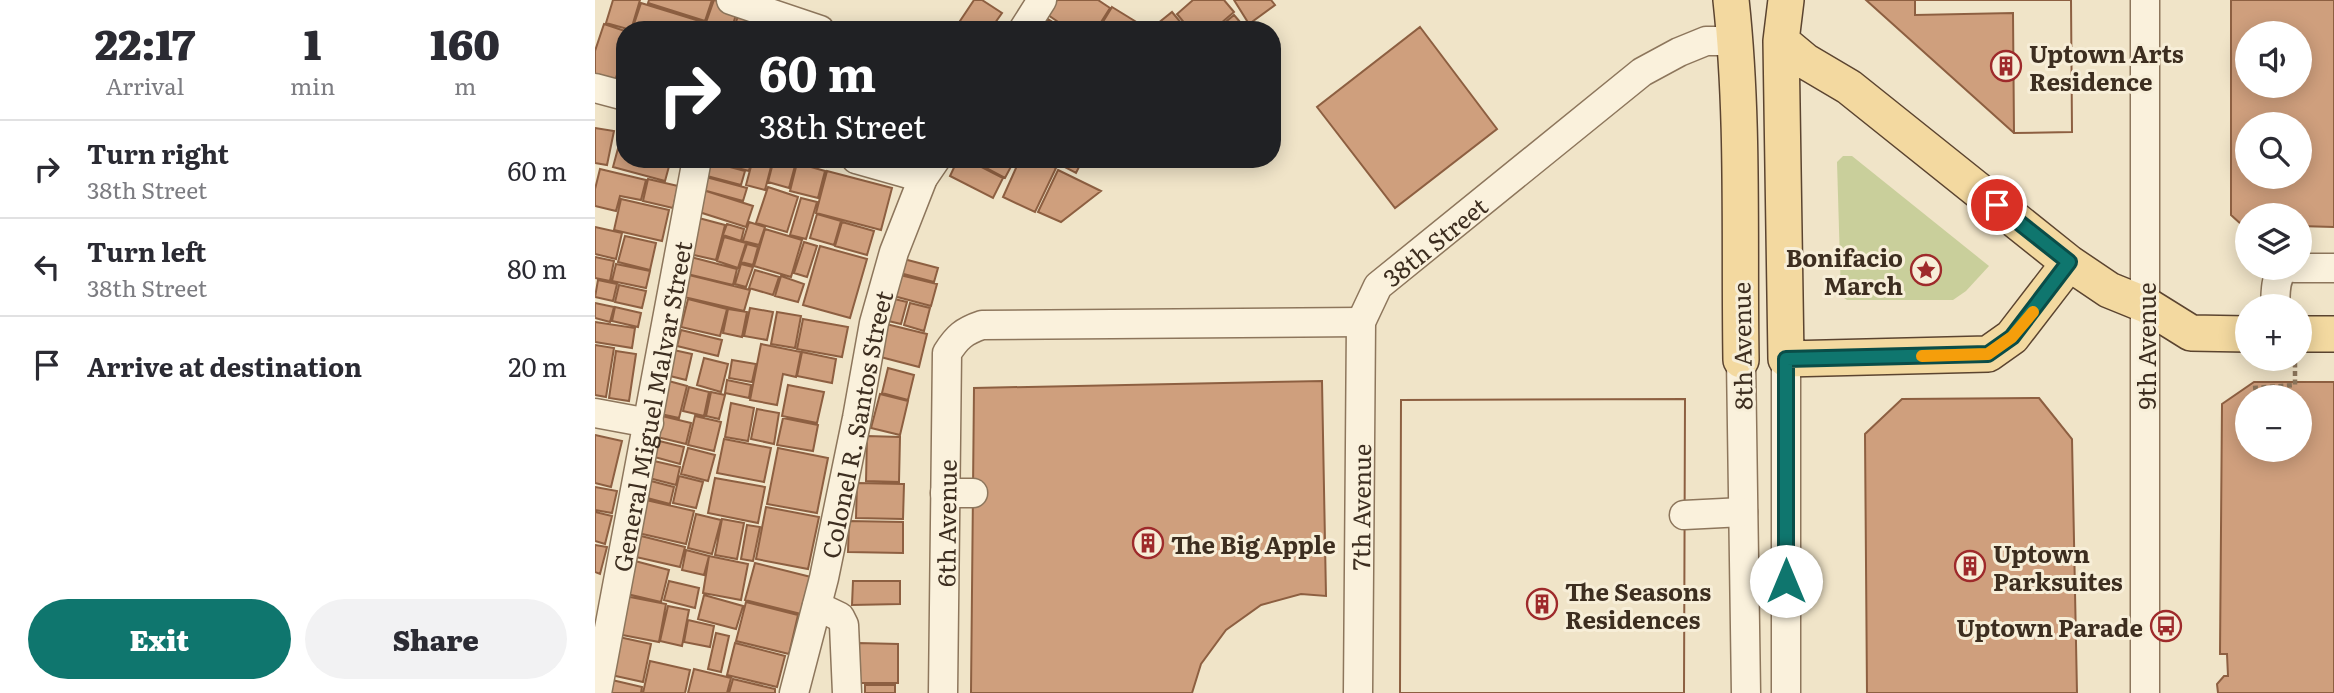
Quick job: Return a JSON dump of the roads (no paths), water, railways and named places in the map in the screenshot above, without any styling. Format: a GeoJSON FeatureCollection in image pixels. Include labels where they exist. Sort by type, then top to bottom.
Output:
{"type":"FeatureCollection","features":[{"type":"Feature","properties":{"kind":"main road","name":"8th Avenue"},"geometry":{"type":"LineString","coordinates":[[1731,0],[1736,41],[1740,174],[1741,360]]}},
{"type":"Feature","properties":{"kind":"main road"},"geometry":{"type":"LineString","coordinates":[[1736,41],[1743,0]]}},
{"type":"Feature","properties":{"kind":"main road"},"geometry":{"type":"LineString","coordinates":[[1772,0],[1781,41],[1805,61],[1849,87],[2069,262],[2109,290],[2145,305],[2191,333],[2235,334]]}},
{"type":"Feature","properties":{"kind":"main road","name":"8th Avenue"},"geometry":{"type":"LineString","coordinates":[[1786,0],[1781,41],[1786,359]]}},
{"type":"Feature","properties":{"kind":"main road"},"geometry":{"type":"LineString","coordinates":[[1786,359],[1988,354],[2012,337],[2069,262]]}},
{"type":"Feature","properties":{"kind":"main road"},"geometry":{"type":"LineString","coordinates":[[2145,305],[2191,311],[2235,310]]}},
{"type":"Feature","properties":{"kind":"main road"},"geometry":{"type":"LineString","coordinates":[[2312,310],[2334,310]]}},
{"type":"Feature","properties":{"kind":"main road"},"geometry":{"type":"LineString","coordinates":[[2312,342],[2334,334]]}},
{"type":"Feature","properties":{"kind":"street"},"geometry":{"type":"LineString","coordinates":[[731,0],[792,9],[808,21]]}},
{"type":"Feature","properties":{"kind":"street"},"geometry":{"type":"LineString","coordinates":[[1029,21],[1042,0]]}},
{"type":"Feature","properties":{"kind":"street","name":"9th Avenue"},"geometry":{"type":"LineString","coordinates":[[2144,693],[2145,0]]}},
{"type":"Feature","properties":{"kind":"street","name":"38th Street"},"geometry":{"type":"LineString","coordinates":[[1361,322],[1378,286],[1642,72],[1706,41],[1736,41]]}},
{"type":"Feature","properties":{"kind":"street"},"geometry":{"type":"LineString","coordinates":[[595,88],[616,94]]}},
{"type":"Feature","properties":{"kind":"street","name":"General Miguel Malvar Street"},"geometry":{"type":"LineString","coordinates":[[597,693],[695,168]]}},
{"type":"Feature","properties":{"kind":"street","name":"Colonel R. Santos Street"},"geometry":{"type":"LineString","coordinates":[[794,693],[817,606],[874,323],[894,252],[930,168]]}},
{"type":"Feature","properties":{"kind":"street"},"geometry":{"type":"LineString","coordinates":[[2312,268],[2334,268]]}},
{"type":"Feature","properties":{"kind":"street","name":"6th Avenue"},"geometry":{"type":"LineString","coordinates":[[943,693],[959,493],[947,352],[956,338],[967,330],[982,325],[1361,322]]}},
{"type":"Feature","properties":{"kind":"street","name":"7th Avenue"},"geometry":{"type":"LineString","coordinates":[[1358,693],[1361,322]]}},
{"type":"Feature","properties":{"kind":"street","name":"8th Avenue"},"geometry":{"type":"LineString","coordinates":[[1786,359],[1786,693]]}},
{"type":"Feature","properties":{"kind":"street","name":"8th Avenue"},"geometry":{"type":"LineString","coordinates":[[1741,360],[1746,693]]}},
{"type":"Feature","properties":{"kind":"street"},"geometry":{"type":"LineString","coordinates":[[595,413],[649,423]]}},
{"type":"Feature","properties":{"kind":"street"},"geometry":{"type":"LineString","coordinates":[[1685,515],[1744,512]]}},
{"type":"Feature","properties":{"kind":"street"},"geometry":{"type":"LineString","coordinates":[[817,606],[840,617],[844,625],[847,693]]}},
{"type":"Feature","properties":{"kind":"place","name":"Uptown Arts Residence"},"geometry":{"type":"Point","coordinates":[2006,66]}},
{"type":"Feature","properties":{"kind":"place","name":"Bonifacio March"},"geometry":{"type":"Point","coordinates":[1926,270]}},
{"type":"Feature","properties":{"kind":"place","name":"The Big Apple"},"geometry":{"type":"Point","coordinates":[1148,543]}},
{"type":"Feature","properties":{"kind":"place","name":"Uptown Parksuites"},"geometry":{"type":"Point","coordinates":[1970,566]}},
{"type":"Feature","properties":{"kind":"place","name":"The Seasons Residences"},"geometry":{"type":"Point","coordinates":[1542,604]}},
{"type":"Feature","properties":{"kind":"place","name":"Uptown Parade"},"geometry":{"type":"Point","coordinates":[2166,626]}}]}
